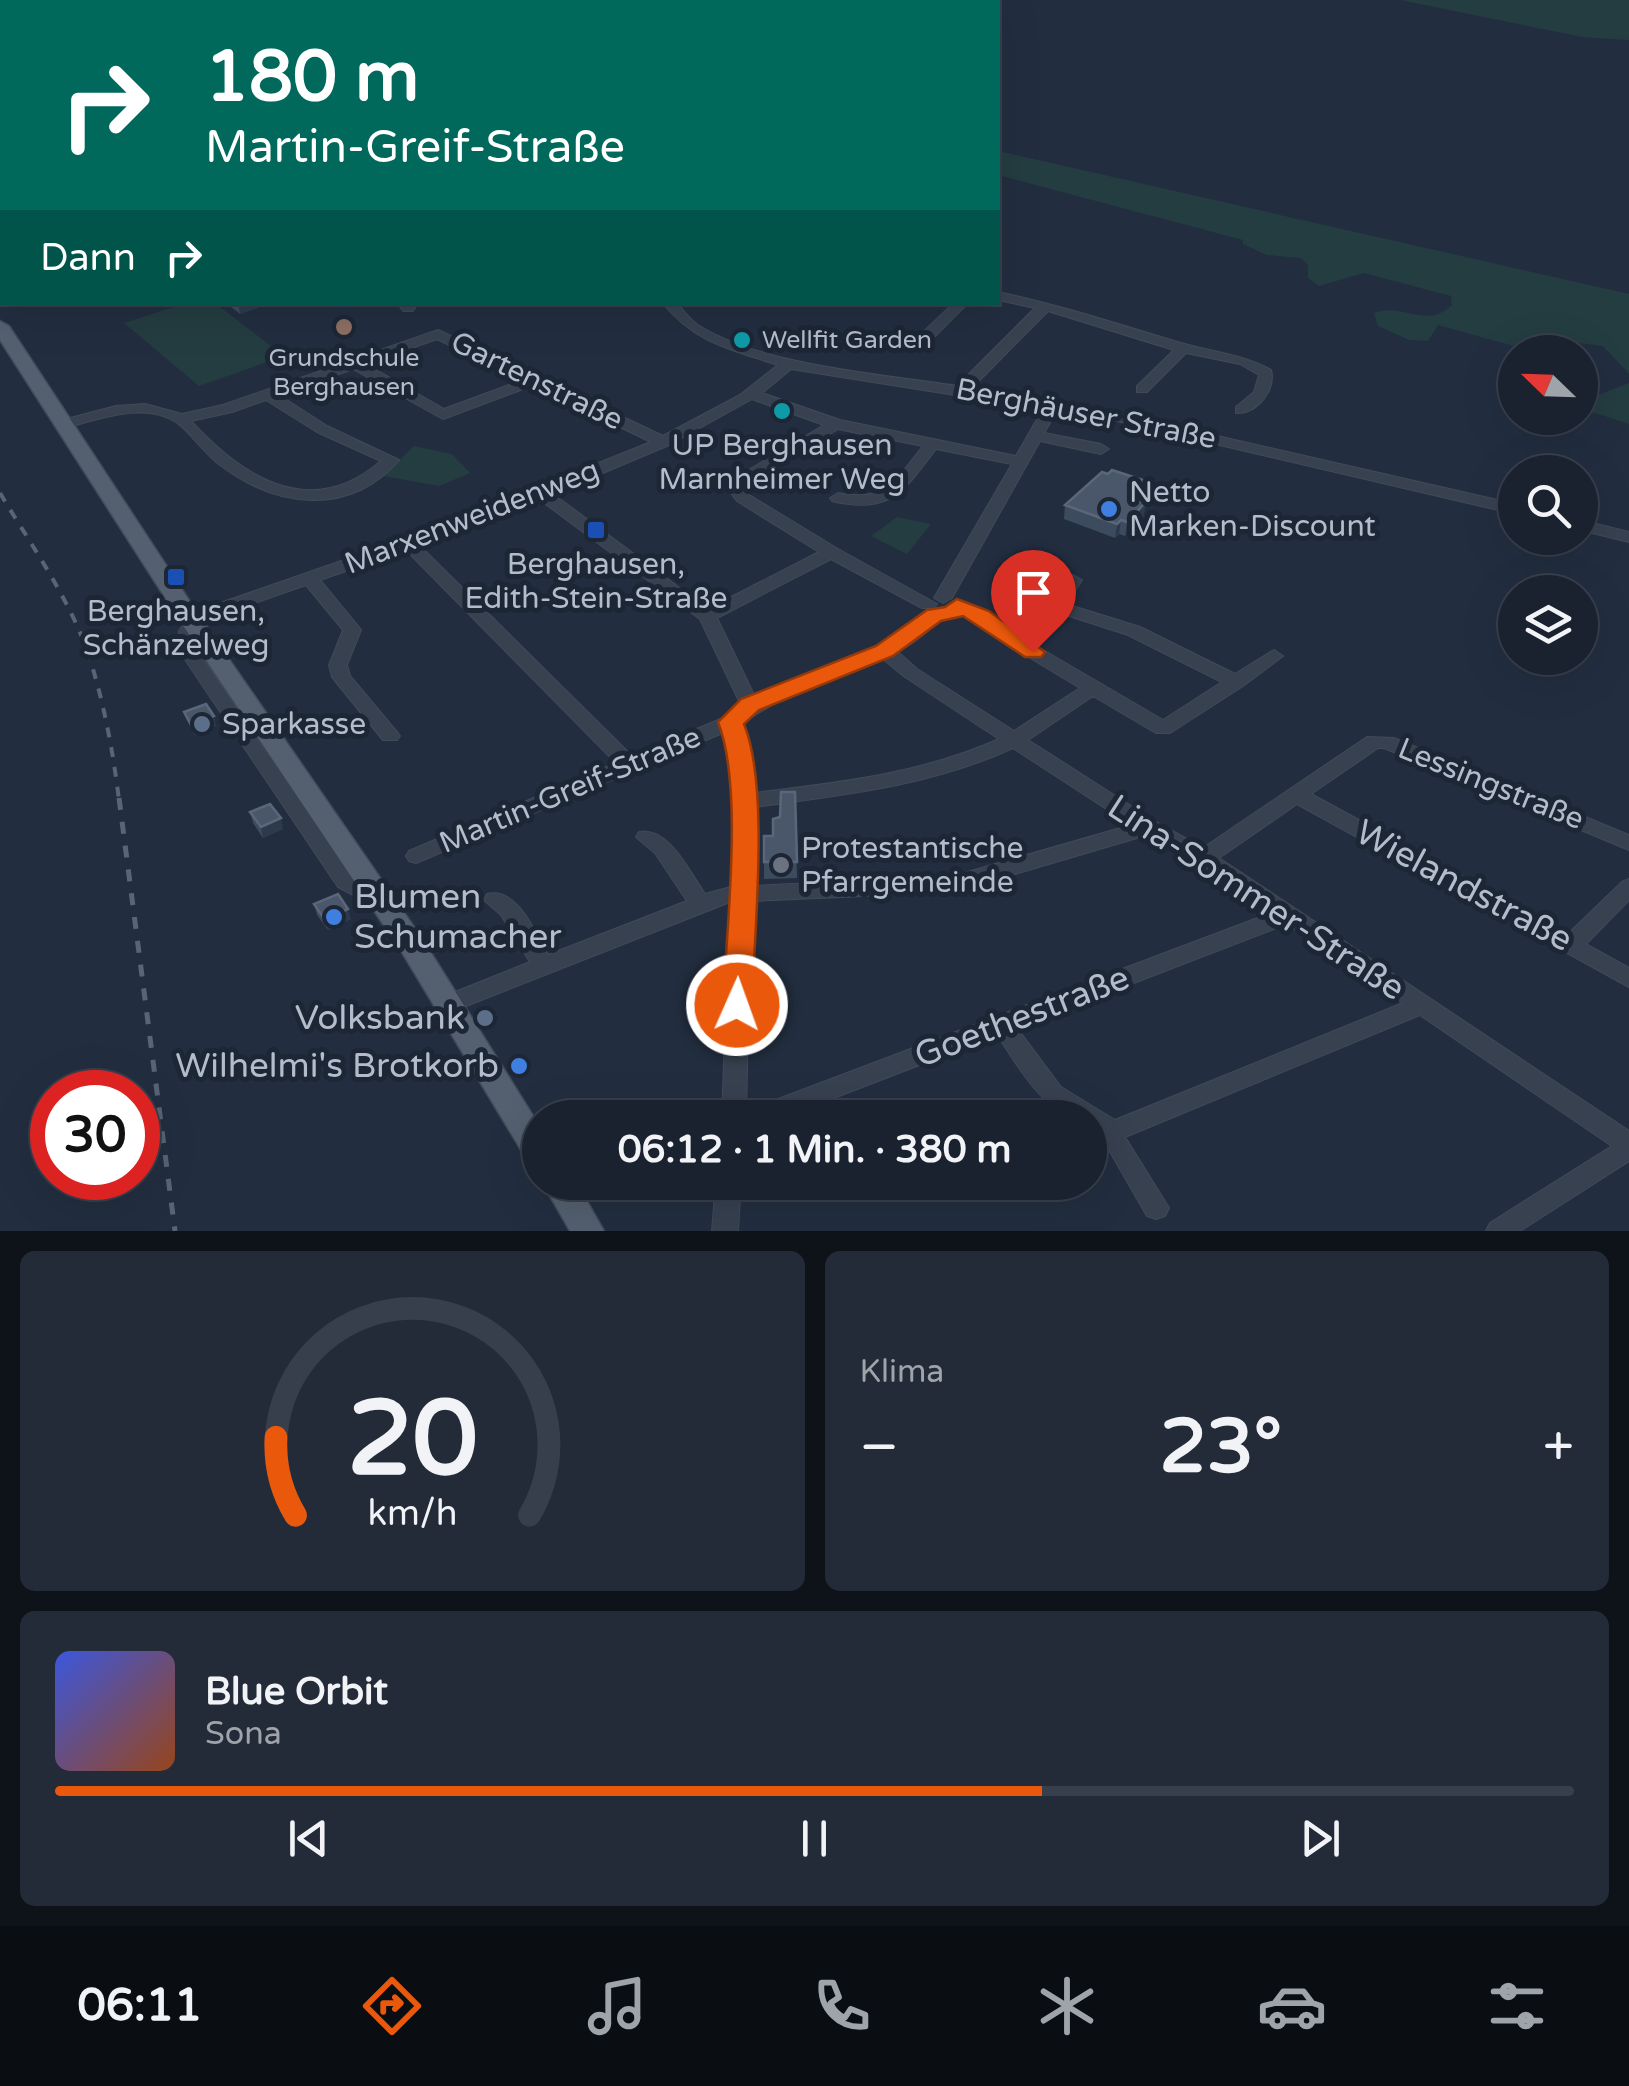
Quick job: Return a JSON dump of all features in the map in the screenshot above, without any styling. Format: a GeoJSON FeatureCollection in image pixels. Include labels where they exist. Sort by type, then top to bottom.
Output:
{"type":"FeatureCollection","features":[{"type":"Feature","properties":{"kind":"main road"},"geometry":{"type":"LineString","coordinates":[[0,326],[193,622],[374,888],[522,1125]]}},
{"type":"Feature","properties":{"kind":"main road"},"geometry":{"type":"LineString","coordinates":[[569,1200],[588,1231]]}},
{"type":"Feature","properties":{"kind":"street"},"geometry":{"type":"LineString","coordinates":[[1000,296],[1183,348],[1244,361],[1266,373],[1266,385],[1257,398],[1240,410]]}},
{"type":"Feature","properties":{"kind":"street","name":"Berghäuser Straße"},"geometry":{"type":"LineString","coordinates":[[671,305],[690,326],[720,341],[788,364],[1053,405],[1288,454],[1498,505]]}},
{"type":"Feature","properties":{"kind":"street"},"geometry":{"type":"LineString","coordinates":[[922,340],[960,305]]}},
{"type":"Feature","properties":{"kind":"street"},"geometry":{"type":"LineString","coordinates":[[962,389],[1045,306]]}},
{"type":"Feature","properties":{"kind":"street","name":"Gartenstraße"},"geometry":{"type":"LineString","coordinates":[[64,424],[116,410],[145,408],[181,419],[227,409],[438,334],[664,442]]}},
{"type":"Feature","properties":{"kind":"street"},"geometry":{"type":"LineString","coordinates":[[1142,388],[1183,348]]}},
{"type":"Feature","properties":{"kind":"street"},"geometry":{"type":"LineString","coordinates":[[352,363],[440,419],[535,380]]}},
{"type":"Feature","properties":{"kind":"street","name":"Marxenweidenweg"},"geometry":{"type":"LineString","coordinates":[[193,622],[410,545],[664,442],[751,394],[788,364]]}},
{"type":"Feature","properties":{"kind":"street"},"geometry":{"type":"LineString","coordinates":[[181,419],[201,444],[226,463],[268,485],[310,498],[328,498],[361,488],[392,460],[322,429],[267,394]]}},
{"type":"Feature","properties":{"kind":"street"},"geometry":{"type":"LineString","coordinates":[[751,394],[836,424],[1020,460]]}},
{"type":"Feature","properties":{"kind":"street","name":"Martin-Greif-Straße"},"geometry":{"type":"LineString","coordinates":[[416,856],[730,722],[750,705],[884,651],[941,606],[1053,405]]}},
{"type":"Feature","properties":{"kind":"street"},"geometry":{"type":"LineString","coordinates":[[836,424],[743,480],[736,489],[742,498],[831,553],[941,606],[981,616],[1092,688],[1164,728],[1274,656]]}},
{"type":"Feature","properties":{"kind":"street"},"geometry":{"type":"LineString","coordinates":[[1035,436],[1101,449]]}},
{"type":"Feature","properties":{"kind":"street"},"geometry":{"type":"LineString","coordinates":[[838,498],[877,502],[889,497],[933,443]]}},
{"type":"Feature","properties":{"kind":"street"},"geometry":{"type":"LineString","coordinates":[[542,494],[707,616],[750,705]]}},
{"type":"Feature","properties":{"kind":"street"},"geometry":{"type":"LineString","coordinates":[[1598,529],[1629,536]]}},
{"type":"Feature","properties":{"kind":"street"},"geometry":{"type":"LineString","coordinates":[[410,545],[628,764]]}},
{"type":"Feature","properties":{"kind":"street"},"geometry":{"type":"LineString","coordinates":[[707,616],[831,553]]}},
{"type":"Feature","properties":{"kind":"street","name":"Marxenweidenweg"},"geometry":{"type":"LineString","coordinates":[[309,578],[352,630],[338,665],[341,677],[390,736]]}},
{"type":"Feature","properties":{"kind":"street"},"geometry":{"type":"LineString","coordinates":[[1029,646],[1073,580]]}},
{"type":"Feature","properties":{"kind":"street"},"geometry":{"type":"LineString","coordinates":[[1056,606],[1134,631],[1237,682]]}},
{"type":"Feature","properties":{"kind":"street","name":"Lina-Sommer-Straße"},"geometry":{"type":"LineString","coordinates":[[884,651],[911,673],[1149,827],[1204,858],[1629,1146]]}},
{"type":"Feature","properties":{"kind":"street"},"geometry":{"type":"LineString","coordinates":[[744,802],[887,782],[949,767],[1015,739],[1092,688]]}},
{"type":"Feature","properties":{"kind":"street"},"geometry":{"type":"LineString","coordinates":[[730,722],[738,741],[744,802],[735,1100]]}},
{"type":"Feature","properties":{"kind":"street","name":"Lessingstraße"},"geometry":{"type":"LineString","coordinates":[[1204,858],[1374,742],[1387,742],[1629,843]]}},
{"type":"Feature","properties":{"kind":"street","name":"Wielandstraße"},"geometry":{"type":"LineString","coordinates":[[1297,795],[1629,978]]}},
{"type":"Feature","properties":{"kind":"street"},"geometry":{"type":"LineString","coordinates":[[448,1004],[700,903],[741,892],[954,884],[1149,827]]}},
{"type":"Feature","properties":{"kind":"street"},"geometry":{"type":"LineString","coordinates":[[646,837],[662,848],[700,903]]}},
{"type":"Feature","properties":{"kind":"street"},"geometry":{"type":"LineString","coordinates":[[1572,944],[1629,888]]}},
{"type":"Feature","properties":{"kind":"street"},"geometry":{"type":"LineString","coordinates":[[495,900],[509,909],[542,965]]}},
{"type":"Feature","properties":{"kind":"street","name":"Goethestraße"},"geometry":{"type":"LineString","coordinates":[[802,1100],[1288,915]]}},
{"type":"Feature","properties":{"kind":"street"},"geometry":{"type":"LineString","coordinates":[[1113,1132],[1419,1006]]}},
{"type":"Feature","properties":{"kind":"street"},"geometry":{"type":"LineString","coordinates":[[1002,1025],[1053,1094],[1113,1132]]}},
{"type":"Feature","properties":{"kind":"street"},"geometry":{"type":"LineString","coordinates":[[1113,1132],[1113,1139],[1156,1208]]}},
{"type":"Feature","properties":{"kind":"street"},"geometry":{"type":"LineString","coordinates":[[1499,1231],[1629,1146]]}},
{"type":"Feature","properties":{"kind":"street"},"geometry":{"type":"LineString","coordinates":[[725,1231],[728,1200]]}},
{"type":"Feature","properties":{"kind":"green space"},"geometry":{"type":"Polygon","coordinates":[[[1400,0],[1629,0],[1629,40],[1582,37],[1400,0]]]}},
{"type":"Feature","properties":{"kind":"green space"},"geometry":{"type":"Polygon","coordinates":[[[1000,151],[1629,294],[1629,374],[1598,345],[1598,335],[1498,335],[1498,342],[1438,325],[1428,341],[1409,340],[1378,326],[1374,313],[1433,315],[1452,305],[1451,296],[1364,273],[1319,286],[1308,278],[1308,265],[1301,258],[1267,255],[1243,244],[1243,240],[1000,176],[1000,151]]]}},
{"type":"Feature","properties":{"kind":"green space"},"geometry":{"type":"Polygon","coordinates":[[[180,305],[218,305],[284,356],[199,386],[124,323],[180,305]]]}},
{"type":"Feature","properties":{"kind":"green space"},"geometry":{"type":"Polygon","coordinates":[[[1629,383],[1629,424],[1598,414],[1598,395],[1629,383]]]}},
{"type":"Feature","properties":{"kind":"green space"},"geometry":{"type":"Polygon","coordinates":[[[414,446],[452,454],[470,473],[439,486],[383,476],[414,446]]]}},
{"type":"Feature","properties":{"kind":"green space"},"geometry":{"type":"Polygon","coordinates":[[[897,517],[931,524],[907,554],[871,536],[897,517]]]}},
{"type":"Feature","properties":{"kind":"building","name":"Netto Marken-Discount"},"geometry":{"type":"Polygon","coordinates":[[[1112,470],[1143,480],[1138,485],[1150,489],[1138,501],[1145,503],[1127,522],[1121,520],[1117,524],[1065,505],[1102,472],[1108,474],[1112,470]]]}},
{"type":"Feature","properties":{"kind":"building"},"geometry":{"type":"Polygon","coordinates":[[[206,704],[214,716],[191,725],[184,712],[206,704]]]}},
{"type":"Feature","properties":{"kind":"building"},"geometry":{"type":"Polygon","coordinates":[[[781,792],[795,792],[797,862],[764,862],[764,836],[773,836],[773,819],[780,817],[781,792]]]}},
{"type":"Feature","properties":{"kind":"building"},"geometry":{"type":"Polygon","coordinates":[[[270,804],[281,818],[261,827],[250,812],[270,804]]]}},
{"type":"Feature","properties":{"kind":"building"},"geometry":{"type":"Polygon","coordinates":[[[338,894],[348,909],[325,920],[314,904],[338,894]]]}},
{"type":"Feature","properties":{"kind":"railway"},"geometry":{"type":"LineString","coordinates":[[0,493],[81,635],[104,709],[119,800]]}},
{"type":"Feature","properties":{"kind":"railway"},"geometry":{"type":"LineString","coordinates":[[119,798],[175,1231]]}},
{"type":"Feature","properties":{"kind":"place","name":"Grundschule Berghausen"},"geometry":{"type":"Point","coordinates":[344,327]}},
{"type":"Feature","properties":{"kind":"place","name":"Wellfit Garden"},"geometry":{"type":"Point","coordinates":[742,340]}},
{"type":"Feature","properties":{"kind":"place","name":"UP Berghausen Marnheimer Weg"},"geometry":{"type":"Point","coordinates":[782,411]}},
{"type":"Feature","properties":{"kind":"place","name":"Netto Marken-Discount"},"geometry":{"type":"Point","coordinates":[1109,509]}},
{"type":"Feature","properties":{"kind":"place","name":"Berghausen, Edith-Stein-Straße"},"geometry":{"type":"Point","coordinates":[596,530]}},
{"type":"Feature","properties":{"kind":"place","name":"Berghausen, Schänzelweg"},"geometry":{"type":"Point","coordinates":[176,577]}},
{"type":"Feature","properties":{"kind":"place","name":"Sparkasse"},"geometry":{"type":"Point","coordinates":[202,724]}},
{"type":"Feature","properties":{"kind":"place","name":"Protestantische Pfarrgemeinde"},"geometry":{"type":"Point","coordinates":[781,865]}},
{"type":"Feature","properties":{"kind":"place","name":"Blumen Schumacher"},"geometry":{"type":"Point","coordinates":[334,917]}},
{"type":"Feature","properties":{"kind":"place","name":"Volksbank"},"geometry":{"type":"Point","coordinates":[485,1018]}},
{"type":"Feature","properties":{"kind":"place","name":"Wilhelmi's Brotkorb"},"geometry":{"type":"Point","coordinates":[519,1066]}},
{"type":"Feature","properties":{"kind":"route"},"geometry":{"type":"LineString","coordinates":[[737,1005],[744,802],[738,741],[730,722],[750,705],[884,651],[935,615],[953,614],[957,606],[981,616],[1033,652]]}}]}
